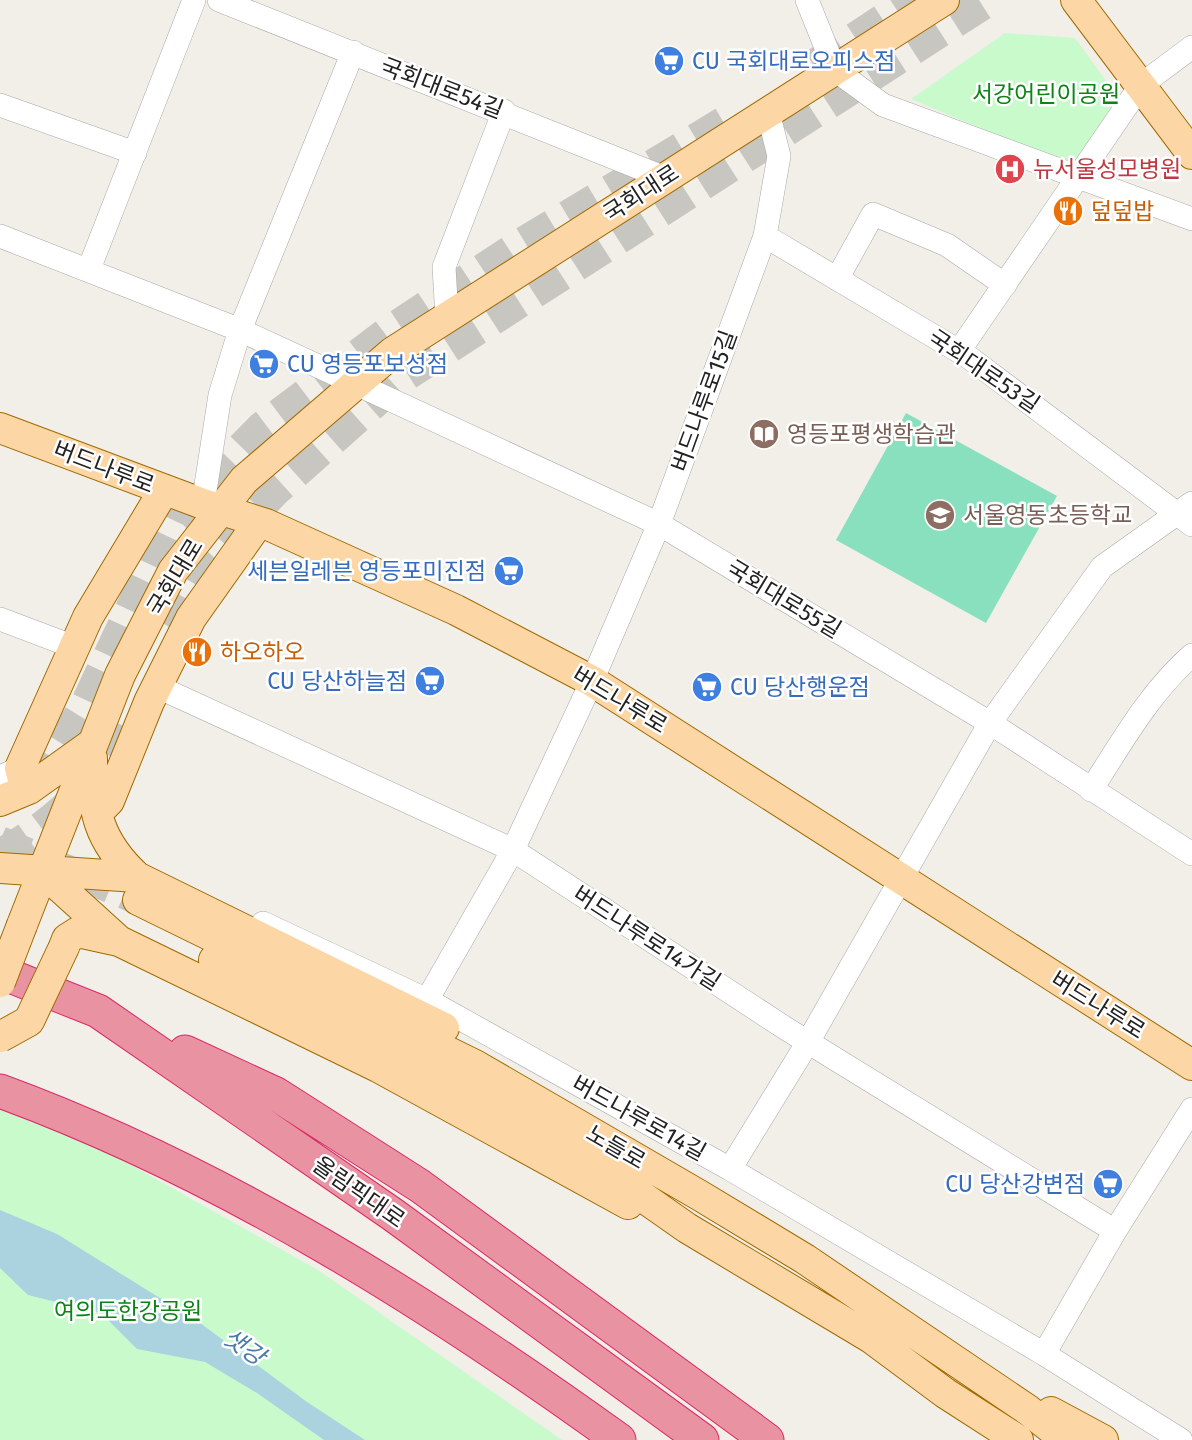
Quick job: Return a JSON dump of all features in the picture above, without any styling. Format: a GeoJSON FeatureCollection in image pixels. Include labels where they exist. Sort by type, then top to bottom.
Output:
{"type":"FeatureCollection","features":[{"type":"Feature","properties":{"kind":"highway","name":"올림픽대로"},"geometry":{"type":"LineString","coordinates":[[0,972],[99,1011],[392,1214],[702,1440]]}},
{"type":"Feature","properties":{"kind":"highway"},"geometry":{"type":"LineString","coordinates":[[99,1011],[276,1094],[303,1111],[419,1186],[767,1440]]}},
{"type":"Feature","properties":{"kind":"highway"},"geometry":{"type":"LineString","coordinates":[[0,1091],[68,1116],[162,1161],[291,1229],[391,1287],[521,1369],[620,1440]]}},
{"type":"Feature","properties":{"kind":"main road","name":"국회대로"},"geometry":{"type":"LineString","coordinates":[[0,982],[120,675],[173,571],[211,507],[393,352],[944,0]]}},
{"type":"Feature","properties":{"kind":"main road"},"geometry":{"type":"LineString","coordinates":[[1076,0],[1192,154]]}},
{"type":"Feature","properties":{"kind":"main road","name":"버드나루로"},"geometry":{"type":"LineString","coordinates":[[0,428],[164,490],[259,522],[456,610],[592,681],[1192,1065]]}},
{"type":"Feature","properties":{"kind":"main road"},"geometry":{"type":"LineString","coordinates":[[14,775],[88,617],[164,490]]}},
{"type":"Feature","properties":{"kind":"main road"},"geometry":{"type":"LineString","coordinates":[[105,805],[156,686],[191,618],[259,522]]}},
{"type":"Feature","properties":{"kind":"main road"},"geometry":{"type":"LineString","coordinates":[[0,801],[29,789],[92,744]]}},
{"type":"Feature","properties":{"kind":"main road"},"geometry":{"type":"LineString","coordinates":[[92,744],[92,792],[101,830],[119,860],[132,909]]}},
{"type":"Feature","properties":{"kind":"main road"},"geometry":{"type":"LineString","coordinates":[[0,868],[42,871],[132,909]]}},
{"type":"Feature","properties":{"kind":"main road"},"geometry":{"type":"LineString","coordinates":[[42,871],[132,909]]}},
{"type":"Feature","properties":{"kind":"main road"},"geometry":{"type":"LineString","coordinates":[[0,1037],[29,1021],[67,939],[132,909]]}},
{"type":"Feature","properties":{"kind":"main road","name":"노들로"},"geometry":{"type":"LineString","coordinates":[[132,909],[475,1065],[805,1259],[968,1368],[1066,1440]]}},
{"type":"Feature","properties":{"kind":"main road","name":"노들로"},"geometry":{"type":"LineString","coordinates":[[132,909],[403,1055],[590,1160],[687,1228],[871,1338],[945,1393],[1018,1440]]}},
{"type":"Feature","properties":{"kind":"main road"},"geometry":{"type":"LineString","coordinates":[[968,1368],[1103,1440]]}},
{"type":"Feature","properties":{"kind":"main road"},"geometry":{"type":"LineString","coordinates":[[945,1393],[994,1440]]}},
{"type":"Feature","properties":{"kind":"street"},"geometry":{"type":"LineString","coordinates":[[89,269],[194,0]]}},
{"type":"Feature","properties":{"kind":"street","name":"국회대로54길"},"geometry":{"type":"LineString","coordinates":[[219,0],[504,111],[665,178]]}},
{"type":"Feature","properties":{"kind":"street"},"geometry":{"type":"LineString","coordinates":[[807,0],[835,70],[883,104],[959,135],[1192,219]]}},
{"type":"Feature","properties":{"kind":"street"},"geometry":{"type":"LineString","coordinates":[[958,351],[1141,85],[1192,47]]}},
{"type":"Feature","properties":{"kind":"street"},"geometry":{"type":"LineString","coordinates":[[211,507],[220,396],[240,330],[353,52]]}},
{"type":"Feature","properties":{"kind":"street"},"geometry":{"type":"LineString","coordinates":[[0,105],[135,153]]}},
{"type":"Feature","properties":{"kind":"street"},"geometry":{"type":"LineString","coordinates":[[447,317],[444,267],[504,111]]}},
{"type":"Feature","properties":{"kind":"street","name":"버드나루로15길"},"geometry":{"type":"LineString","coordinates":[[427,1000],[513,850],[592,681],[659,524],[765,236],[779,156],[768,112]]}},
{"type":"Feature","properties":{"kind":"street"},"geometry":{"type":"LineString","coordinates":[[837,279],[873,214],[947,245],[1005,285]]}},
{"type":"Feature","properties":{"kind":"street","name":"국회대로55길"},"geometry":{"type":"LineString","coordinates":[[0,236],[240,330],[659,524],[990,723],[1091,790],[1191,851]]}},
{"type":"Feature","properties":{"kind":"street","name":"국회대로53길"},"geometry":{"type":"LineString","coordinates":[[765,236],[958,351],[1187,513]]}},
{"type":"Feature","properties":{"kind":"street"},"geometry":{"type":"LineString","coordinates":[[730,1169],[808,1042],[899,878],[990,723],[1101,567],[1187,513]]}},
{"type":"Feature","properties":{"kind":"street"},"geometry":{"type":"LineString","coordinates":[[0,619],[75,647]]}},
{"type":"Feature","properties":{"kind":"street"},"geometry":{"type":"LineString","coordinates":[[1091,790],[1146,704],[1171,673],[1192,655]]}},
{"type":"Feature","properties":{"kind":"street","name":"버드나루로14가길"},"geometry":{"type":"LineString","coordinates":[[156,686],[513,850],[808,1042],[1115,1231]]}},
{"type":"Feature","properties":{"kind":"street","name":"버드나루로14길"},"geometry":{"type":"LineString","coordinates":[[105,805],[127,846],[153,871],[427,1000],[730,1169],[1044,1354],[1181,1440]]}},
{"type":"Feature","properties":{"kind":"street"},"geometry":{"type":"LineString","coordinates":[[1044,1354],[1115,1231],[1192,1109]]}},
{"type":"Feature","properties":{"kind":"green space","name":"서강어린이공원"},"geometry":{"type":"Polygon","coordinates":[[[1005,33],[1075,38],[1120,100],[1073,167],[911,99],[1005,33]]]}},
{"type":"Feature","properties":{"kind":"green space"},"geometry":{"type":"Polygon","coordinates":[[[906,413],[1057,496],[986,623],[836,540],[906,413]]]}},
{"type":"Feature","properties":{"kind":"green space","name":"여의도한강공원"},"geometry":{"type":"Polygon","coordinates":[[[0,1110],[99,1147],[318,1270],[562,1440],[0,1440],[0,1110]]]}},
{"type":"Feature","properties":{"kind":"water"},"geometry":{"type":"Polygon","coordinates":[[[0,1210],[57,1234],[200,1323],[307,1402],[365,1440],[324,1440],[257,1393],[205,1362],[137,1349],[101,1313],[28,1295],[0,1268],[0,1210]]]}},
{"type":"Feature","properties":{"kind":"tunnel"},"geometry":{"type":"LineString","coordinates":[[814,66],[914,0]]}},
{"type":"Feature","properties":{"kind":"tunnel"},"geometry":{"type":"LineString","coordinates":[[171,628],[212,558],[273,492],[402,377],[988,0]]}},
{"type":"Feature","properties":{"kind":"tunnel"},"geometry":{"type":"LineString","coordinates":[[30,781],[48,767],[86,706],[175,517],[262,428],[392,330],[524,243],[724,123]]}},
{"type":"Feature","properties":{"kind":"tunnel"},"geometry":{"type":"LineString","coordinates":[[0,856],[41,828],[76,798],[106,762],[130,719]]}},
{"type":"Feature","properties":{"kind":"tunnel"},"geometry":{"type":"LineString","coordinates":[[0,841],[138,900]]}},
{"type":"Feature","properties":{"kind":"place","name":"CU 국회대로오피스점"},"geometry":{"type":"Point","coordinates":[669,61]}},
{"type":"Feature","properties":{"kind":"place","name":"뉴서울성모병원"},"geometry":{"type":"Point","coordinates":[1010,169]}},
{"type":"Feature","properties":{"kind":"place","name":"덮덮밥"},"geometry":{"type":"Point","coordinates":[1068,211]}},
{"type":"Feature","properties":{"kind":"place","name":"CU 영등포보성점"},"geometry":{"type":"Point","coordinates":[264,364]}},
{"type":"Feature","properties":{"kind":"place","name":"영등포평생학습관"},"geometry":{"type":"Point","coordinates":[764,434]}},
{"type":"Feature","properties":{"kind":"place","name":"서울영동초등학교"},"geometry":{"type":"Point","coordinates":[940,515]}},
{"type":"Feature","properties":{"kind":"place","name":"세븐일레븐 영등포미진점"},"geometry":{"type":"Point","coordinates":[509,571]}},
{"type":"Feature","properties":{"kind":"place","name":"하오하오"},"geometry":{"type":"Point","coordinates":[197,652]}},
{"type":"Feature","properties":{"kind":"place","name":"CU 당산하늘점"},"geometry":{"type":"Point","coordinates":[430,681]}},
{"type":"Feature","properties":{"kind":"place","name":"CU 당산행운점"},"geometry":{"type":"Point","coordinates":[707,687]}},
{"type":"Feature","properties":{"kind":"place","name":"CU 당산강변점"},"geometry":{"type":"Point","coordinates":[1108,1184]}},
{"type":"Feature","properties":{"kind":"water label","name":"샛강"},"geometry":{"type":"Point","coordinates":[244,1347]}}]}
